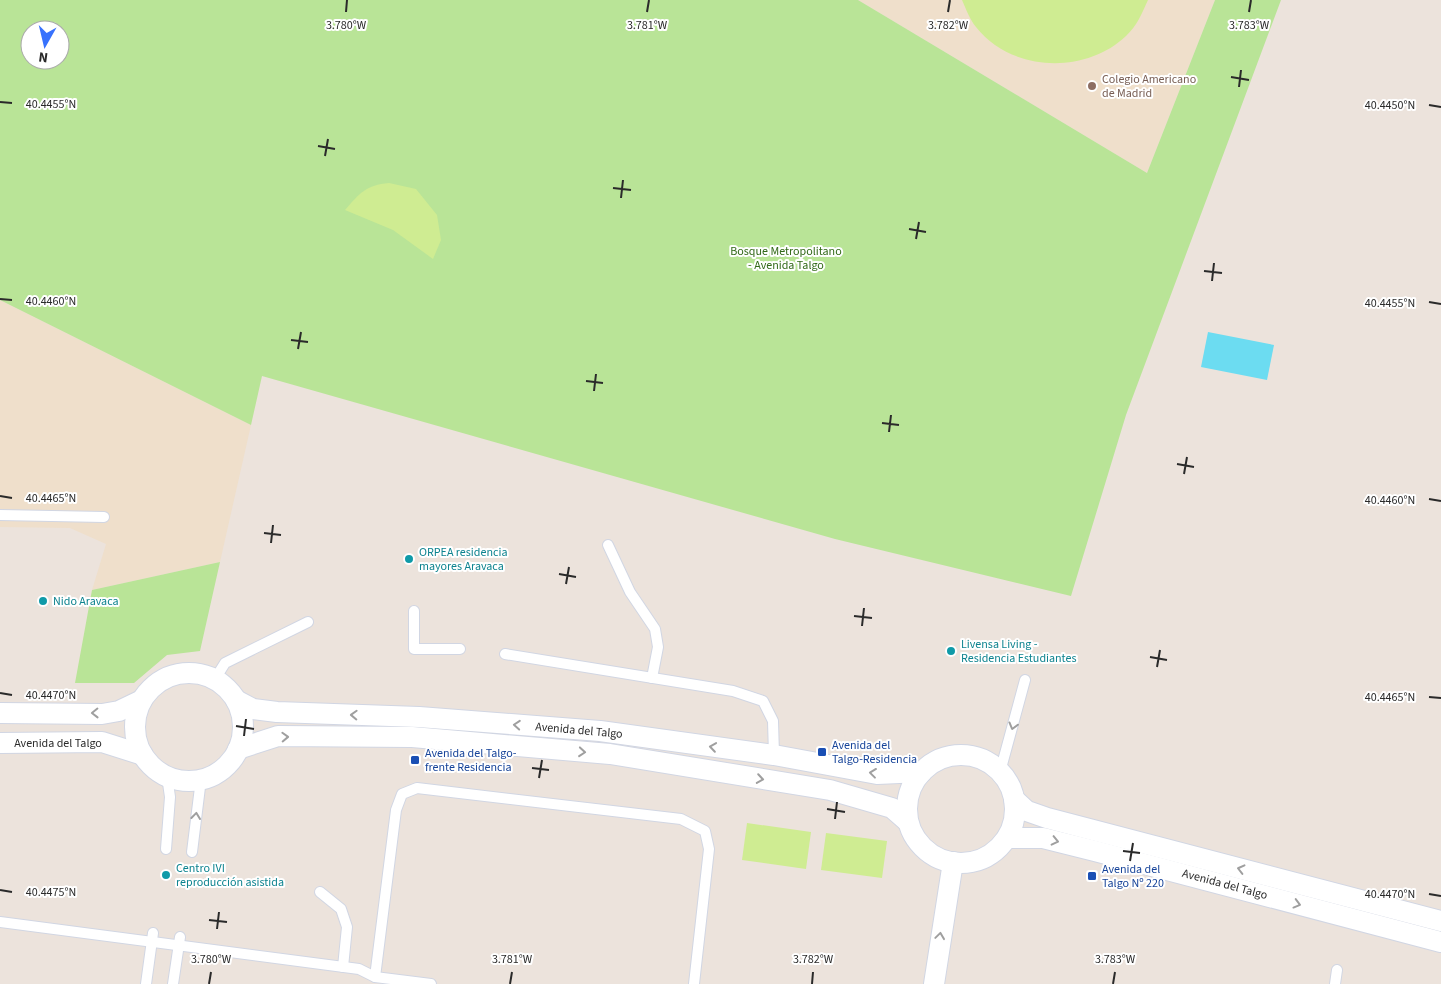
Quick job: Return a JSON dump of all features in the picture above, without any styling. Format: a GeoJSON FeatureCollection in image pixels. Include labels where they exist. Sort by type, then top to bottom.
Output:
{"type":"FeatureCollection","features":[{"type":"Feature","properties":{"kind":"street"},"geometry":{"type":"LineString","coordinates":[[190,673],[214,679],[227,688],[236,700],[242,716],[243,733],[238,749],[229,763],[216,774],[201,779],[184,780],[167,776],[154,768],[143,755],[137,742],[136,714],[142,700],[152,687],[166,678],[190,673]]}},
{"type":"Feature","properties":{"kind":"street"},"geometry":{"type":"LineString","coordinates":[[0,713],[102,714],[119,711],[142,700]]}},
{"type":"Feature","properties":{"kind":"street","name":"Avenida del Talgo"},"geometry":{"type":"LineString","coordinates":[[236,700],[253,709],[277,712],[418,717],[600,731],[774,755],[877,774],[922,772]]}},
{"type":"Feature","properties":{"kind":"street","name":"Avenida del Talgo"},"geometry":{"type":"LineString","coordinates":[[238,749],[278,736],[402,737],[610,754],[830,790],[892,808],[908,822]]}},
{"type":"Feature","properties":{"kind":"street","name":"Avenida del Talgo"},"geometry":{"type":"LineString","coordinates":[[0,746],[102,742],[143,755]]}},
{"type":"Feature","properties":{"kind":"street"},"geometry":{"type":"LineString","coordinates":[[960,755],[988,763],[1000,772],[1009,784],[1014,799],[1015,812],[1007,838],[997,850],[984,858],[968,863],[937,858],[924,849],[914,836],[908,822],[907,804],[912,787],[922,772],[933,763],[960,755]]}},
{"type":"Feature","properties":{"kind":"street","name":"Avenida del Talgo"},"geometry":{"type":"LineString","coordinates":[[1014,799],[1027,811],[1047,818],[1441,921]]}},
{"type":"Feature","properties":{"kind":"street","name":"Avenida del Talgo"},"geometry":{"type":"LineString","coordinates":[[1007,838],[1043,838],[1095,850],[1441,942]]}},
{"type":"Feature","properties":{"kind":"street"},"geometry":{"type":"LineString","coordinates":[[934,984],[953,862]]}},
{"type":"Feature","properties":{"kind":"lane"},"geometry":{"type":"LineString","coordinates":[[0,515],[104,517]]}},
{"type":"Feature","properties":{"kind":"lane"},"geometry":{"type":"LineString","coordinates":[[608,545],[630,592],[655,629],[658,647],[652,678]]}},
{"type":"Feature","properties":{"kind":"lane"},"geometry":{"type":"LineString","coordinates":[[414,611],[414,649],[460,649]]}},
{"type":"Feature","properties":{"kind":"lane"},"geometry":{"type":"LineString","coordinates":[[214,679],[226,663],[308,622]]}},
{"type":"Feature","properties":{"kind":"lane"},"geometry":{"type":"LineString","coordinates":[[505,654],[733,691],[763,701],[773,721],[774,755]]}},
{"type":"Feature","properties":{"kind":"lane"},"geometry":{"type":"LineString","coordinates":[[1000,772],[1025,680]]}},
{"type":"Feature","properties":{"kind":"lane"},"geometry":{"type":"LineString","coordinates":[[166,849],[170,796],[167,776]]}},
{"type":"Feature","properties":{"kind":"lane"},"geometry":{"type":"LineString","coordinates":[[192,852],[201,779]]}},
{"type":"Feature","properties":{"kind":"lane"},"geometry":{"type":"LineString","coordinates":[[374,977],[396,810],[402,794],[417,788],[680,819],[705,831],[710,849],[694,984]]}},
{"type":"Feature","properties":{"kind":"lane"},"geometry":{"type":"LineString","coordinates":[[320,892],[341,908],[347,927],[343,967]]}},
{"type":"Feature","properties":{"kind":"lane"},"geometry":{"type":"LineString","coordinates":[[0,922],[179,941],[359,969],[374,977],[431,984]]}},
{"type":"Feature","properties":{"kind":"lane"},"geometry":{"type":"LineString","coordinates":[[146,984],[153,938]]}},
{"type":"Feature","properties":{"kind":"lane"},"geometry":{"type":"LineString","coordinates":[[173,984],[179,941]]}},
{"type":"Feature","properties":{"kind":"lane"},"geometry":{"type":"LineString","coordinates":[[1336,984],[1337,970]]}},
{"type":"Feature","properties":{"kind":"shaded area","name":"Colegio Americano de Madrid"},"geometry":{"type":"Polygon","coordinates":[[[858,0],[1215,0],[1147,173],[858,0]]]}},
{"type":"Feature","properties":{"kind":"shaded area"},"geometry":{"type":"Polygon","coordinates":[[[0,300],[251,425],[220,562],[92,590],[106,544],[70,528],[0,527],[0,300]]]}},
{"type":"Feature","properties":{"kind":"green space","name":"Bosque Metropolitano - Avenida Talgo"},"geometry":{"type":"Polygon","coordinates":[[[0,0],[858,0],[1147,173],[1215,0],[1281,0],[1126,415],[1071,596],[835,539],[262,376],[251,425],[0,300],[0,0]]]}},
{"type":"Feature","properties":{"kind":"green space"},"geometry":{"type":"Polygon","coordinates":[[[962,0],[1148,0],[1133,28],[1109,49],[1090,57],[1070,62],[1049,63],[1028,60],[1008,53],[991,42],[976,27],[962,0]]]}},
{"type":"Feature","properties":{"kind":"green space"},"geometry":{"type":"Polygon","coordinates":[[[389,183],[416,189],[437,215],[441,240],[433,259],[393,230],[345,210],[364,191],[389,183]]]}},
{"type":"Feature","properties":{"kind":"green space"},"geometry":{"type":"Polygon","coordinates":[[[220,562],[200,651],[167,655],[134,683],[75,683],[92,590],[220,562]]]}},
{"type":"Feature","properties":{"kind":"green space"},"geometry":{"type":"Polygon","coordinates":[[[747,823],[811,832],[806,869],[742,860],[747,823]]]}},
{"type":"Feature","properties":{"kind":"green space"},"geometry":{"type":"Polygon","coordinates":[[[826,833],[887,841],[882,878],[821,870],[826,833]]]}},
{"type":"Feature","properties":{"kind":"water"},"geometry":{"type":"Polygon","coordinates":[[[1208,332],[1274,345],[1267,380],[1201,367],[1208,332]]]}},
{"type":"Feature","properties":{"kind":"place","name":"Colegio Americano de Madrid"},"geometry":{"type":"Point","coordinates":[1092,86]}},
{"type":"Feature","properties":{"kind":"place","name":"ORPEA residencia mayores Aravaca"},"geometry":{"type":"Point","coordinates":[409,559]}},
{"type":"Feature","properties":{"kind":"place","name":"Nido Aravaca"},"geometry":{"type":"Point","coordinates":[43,601]}},
{"type":"Feature","properties":{"kind":"place","name":"Livensa Living - Residencia Estudiantes"},"geometry":{"type":"Point","coordinates":[951,651]}},
{"type":"Feature","properties":{"kind":"place","name":"Avenida del Talgo-Residencia"},"geometry":{"type":"Point","coordinates":[822,752]}},
{"type":"Feature","properties":{"kind":"place","name":"Avenida del Talgo- frente Residencia"},"geometry":{"type":"Point","coordinates":[415,760]}},
{"type":"Feature","properties":{"kind":"place","name":"Centro IVI reproducción asistida"},"geometry":{"type":"Point","coordinates":[166,875]}},
{"type":"Feature","properties":{"kind":"place","name":"Avenida del Talgo Nº 220"},"geometry":{"type":"Point","coordinates":[1092,876]}}]}
